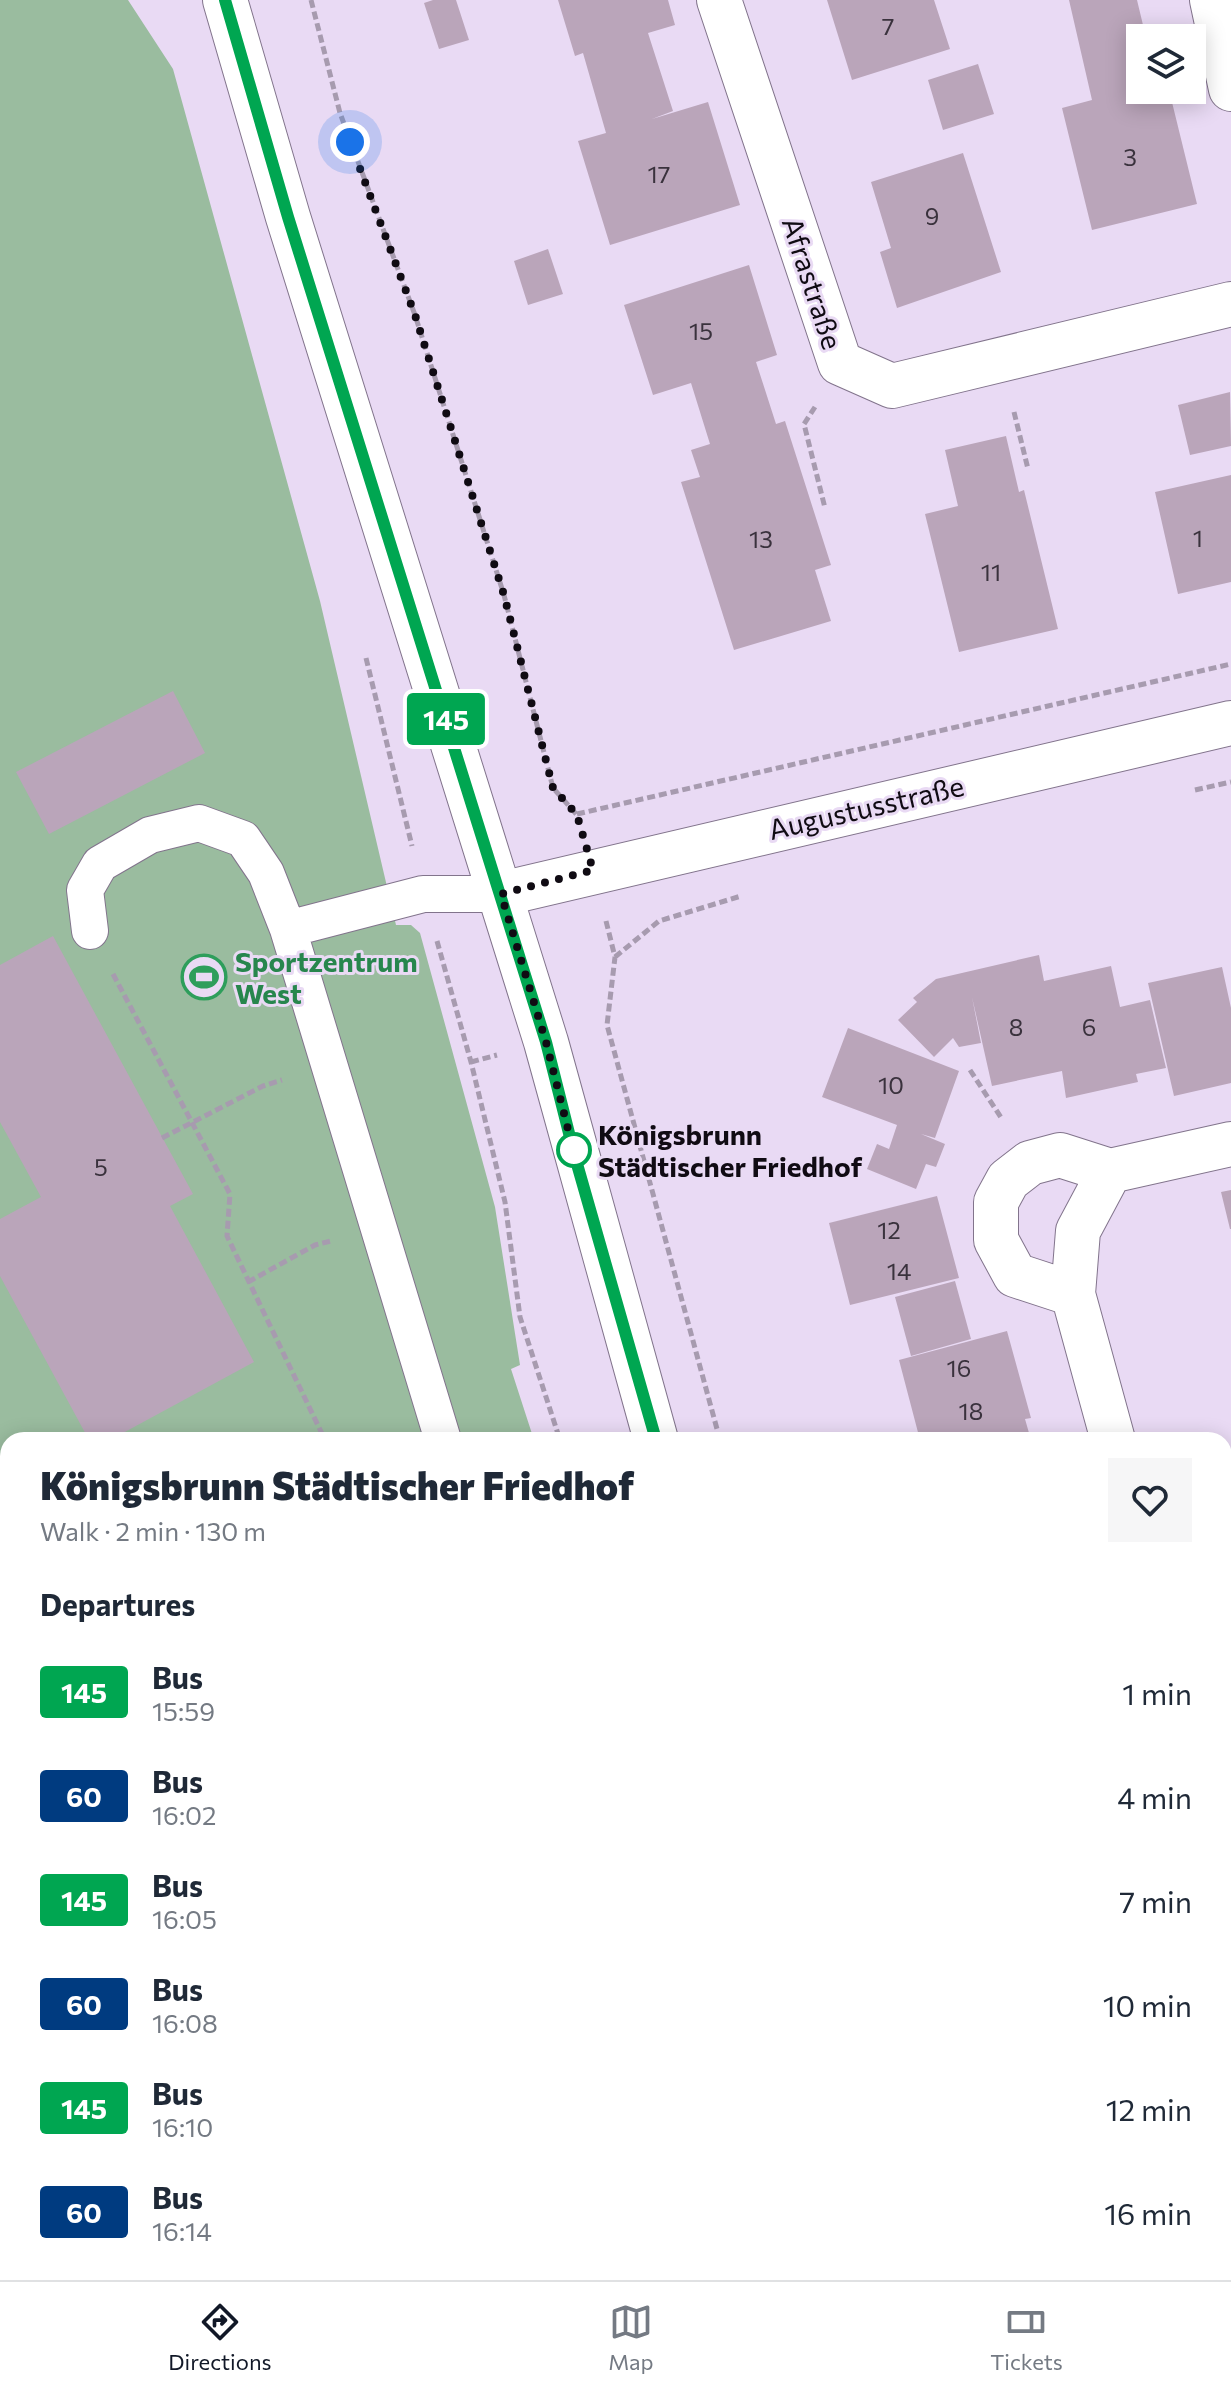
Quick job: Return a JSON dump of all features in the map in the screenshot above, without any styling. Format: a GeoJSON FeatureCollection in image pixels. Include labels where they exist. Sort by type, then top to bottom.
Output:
{"type":"FeatureCollection","features":[{"type":"Feature","properties":{"kind":"street"},"geometry":{"type":"LineString","coordinates":[[225,0],[288,217],[546,1042],[575,1157],[654,1432]]}},
{"type":"Feature","properties":{"kind":"street","name":"Afrastraße"},"geometry":{"type":"LineString","coordinates":[[719,0],[840,363],[892,386],[1231,304]]}},
{"type":"Feature","properties":{"kind":"street"},"geometry":{"type":"LineString","coordinates":[[1212,0],[1231,86]]}},
{"type":"Feature","properties":{"kind":"street","name":"Augustusstraße"},"geometry":{"type":"LineString","coordinates":[[501,894],[1231,723]]}},
{"type":"Feature","properties":{"kind":"street"},"geometry":{"type":"LineString","coordinates":[[1073,1294],[1015,1275],[996,1240],[996,1202],[1008,1180],[1030,1163],[1060,1155],[1110,1171],[1231,1144]]}},
{"type":"Feature","properties":{"kind":"street"},"geometry":{"type":"LineString","coordinates":[[1110,1171],[1078,1231],[1073,1294],[1111,1432]]}},
{"type":"Feature","properties":{"kind":"lane"},"geometry":{"type":"LineString","coordinates":[[90,931],[85,890],[100,864],[150,835],[199,823],[243,839],[266,873],[288,929],[441,1432]]}},
{"type":"Feature","properties":{"kind":"lane"},"geometry":{"type":"LineString","coordinates":[[288,929],[423,894],[501,894]]}},
{"type":"Feature","properties":{"kind":"path"},"geometry":{"type":"LineString","coordinates":[[311,0],[340,113],[415,315],[504,595],[553,788],[577,815],[593,870],[615,957],[607,1025],[718,1432]]}},
{"type":"Feature","properties":{"kind":"path"},"geometry":{"type":"LineString","coordinates":[[825,508],[804,424],[840,363]]}},
{"type":"Feature","properties":{"kind":"path"},"geometry":{"type":"LineString","coordinates":[[366,655],[423,894],[471,1062],[505,1202],[520,1317],[557,1432]]}},
{"type":"Feature","properties":{"kind":"path"},"geometry":{"type":"LineString","coordinates":[[577,815],[1231,664]]}},
{"type":"Feature","properties":{"kind":"path"},"geometry":{"type":"LineString","coordinates":[[1184,793],[1231,782]]}},
{"type":"Feature","properties":{"kind":"path"},"geometry":{"type":"LineString","coordinates":[[615,957],[659,921],[750,894]]}},
{"type":"Feature","properties":{"kind":"path"},"geometry":{"type":"LineString","coordinates":[[90,931],[230,1194],[227,1236],[321,1432]]}},
{"type":"Feature","properties":{"kind":"path"},"geometry":{"type":"LineString","coordinates":[[162,1138],[263,1086],[329,1066]]}},
{"type":"Feature","properties":{"kind":"path"},"geometry":{"type":"LineString","coordinates":[[248,1282],[315,1245],[378,1227]]}},
{"type":"Feature","properties":{"kind":"green space","name":"Sportzentrum West"},"geometry":{"type":"Polygon","coordinates":[[[0,0],[128,0],[173,69],[320,601],[396,925],[411,925],[420,933],[495,1207],[520,1365],[511,1369],[531,1432],[0,1432],[0,0]]]}},
{"type":"Feature","properties":{"kind":"building"},"geometry":{"type":"Polygon","coordinates":[[[456,0],[469,40],[439,49],[424,3],[456,0]]]}},
{"type":"Feature","properties":{"kind":"building"},"geometry":{"type":"Polygon","coordinates":[[[558,0],[668,0],[675,25],[648,33],[673,111],[652,119],[708,102],[740,205],[610,245],[578,141],[606,133],[583,53],[575,56],[558,0]]]}},
{"type":"Feature","properties":{"kind":"building"},"geometry":{"type":"Polygon","coordinates":[[[827,0],[934,0],[950,49],[852,80],[827,0]]]}},
{"type":"Feature","properties":{"kind":"building"},"geometry":{"type":"Polygon","coordinates":[[[1069,0],[1137,0],[1143,24],[1126,24],[1126,104],[1172,104],[1197,204],[1092,230],[1062,108],[1092,100],[1069,0]]]}},
{"type":"Feature","properties":{"kind":"building"},"geometry":{"type":"Polygon","coordinates":[[[978,64],[994,114],[943,130],[928,80],[978,64]]]}},
{"type":"Feature","properties":{"kind":"building"},"geometry":{"type":"Polygon","coordinates":[[[963,153],[1001,272],[897,308],[880,252],[891,248],[871,182],[963,153]]]}},
{"type":"Feature","properties":{"kind":"building"},"geometry":{"type":"Polygon","coordinates":[[[548,249],[563,294],[528,305],[514,261],[548,249]]]}},
{"type":"Feature","properties":{"kind":"building"},"geometry":{"type":"Polygon","coordinates":[[[749,265],[777,355],[756,362],[776,424],[785,421],[831,565],[815,570],[831,621],[734,650],[681,482],[700,477],[691,450],[710,444],[691,383],[653,395],[624,305],[749,265]]]}},
{"type":"Feature","properties":{"kind":"building"},"geometry":{"type":"Polygon","coordinates":[[[1230,392],[1231,446],[1190,455],[1178,405],[1230,392]]]}},
{"type":"Feature","properties":{"kind":"building"},"geometry":{"type":"Polygon","coordinates":[[[1006,436],[1019,492],[1024,490],[1058,629],[959,652],[925,514],[958,506],[945,450],[1006,436]]]}},
{"type":"Feature","properties":{"kind":"building"},"geometry":{"type":"Polygon","coordinates":[[[1231,475],[1231,582],[1178,594],[1155,492],[1231,475]]]}},
{"type":"Feature","properties":{"kind":"building"},"geometry":{"type":"Polygon","coordinates":[[[173,691],[205,753],[49,834],[16,772],[173,691]]]}},
{"type":"Feature","properties":{"kind":"building"},"geometry":{"type":"Polygon","coordinates":[[[53,936],[193,1194],[170,1206],[254,1362],[125,1432],[85,1432],[0,1276],[0,1219],[41,1197],[0,1122],[0,965],[53,936]]]}},
{"type":"Feature","properties":{"kind":"building"},"geometry":{"type":"Polygon","coordinates":[[[1039,955],[1044,981],[1111,966],[1120,1007],[1150,1000],[1166,1068],[1136,1074],[1138,1082],[1066,1098],[1062,1071],[992,1086],[972,997],[981,1043],[959,1047],[953,1038],[934,1057],[898,1020],[917,1002],[913,998],[936,979],[1039,955]]]}},
{"type":"Feature","properties":{"kind":"building"},"geometry":{"type":"Polygon","coordinates":[[[1222,967],[1231,1008],[1231,1083],[1174,1096],[1148,983],[1222,967]]]}},
{"type":"Feature","properties":{"kind":"building"},"geometry":{"type":"Polygon","coordinates":[[[848,1028],[959,1071],[935,1138],[921,1134],[945,1144],[936,1167],[926,1164],[916,1189],[867,1169],[877,1144],[889,1149],[897,1125],[822,1097],[848,1028]]]}},
{"type":"Feature","properties":{"kind":"building"},"geometry":{"type":"Polygon","coordinates":[[[1231,1190],[1231,1229],[1230,1229],[1221,1192],[1231,1190]]]}},
{"type":"Feature","properties":{"kind":"building"},"geometry":{"type":"Polygon","coordinates":[[[937,1196],[959,1278],[850,1305],[829,1223],[937,1196]]]}},
{"type":"Feature","properties":{"kind":"building"},"geometry":{"type":"Polygon","coordinates":[[[955,1281],[971,1339],[911,1356],[895,1297],[955,1281]]]}},
{"type":"Feature","properties":{"kind":"building"},"geometry":{"type":"Polygon","coordinates":[[[1007,1331],[1031,1418],[1025,1419],[1029,1432],[918,1432],[899,1360],[1007,1331]]]}},
{"type":"Feature","properties":{"kind":"bus line","name":"145"},"geometry":{"type":"LineString","coordinates":[[225,0],[288,217],[546,1042],[575,1157],[654,1432]]}},
{"type":"Feature","properties":{"kind":"place","name":"Sportzentrum West"},"geometry":{"type":"Point","coordinates":[204,977]}},
{"type":"Feature","properties":{"kind":"place","name":"Königsbrunn Städtischer Friedhof"},"geometry":{"type":"Point","coordinates":[574,1150]}},
{"type":"Feature","properties":{"kind":"route"},"geometry":{"type":"LineString","coordinates":[[350,142],[415,315],[504,595],[553,788],[577,815],[593,870],[501,894],[546,1042],[575,1157],[574,1150]]}}]}
